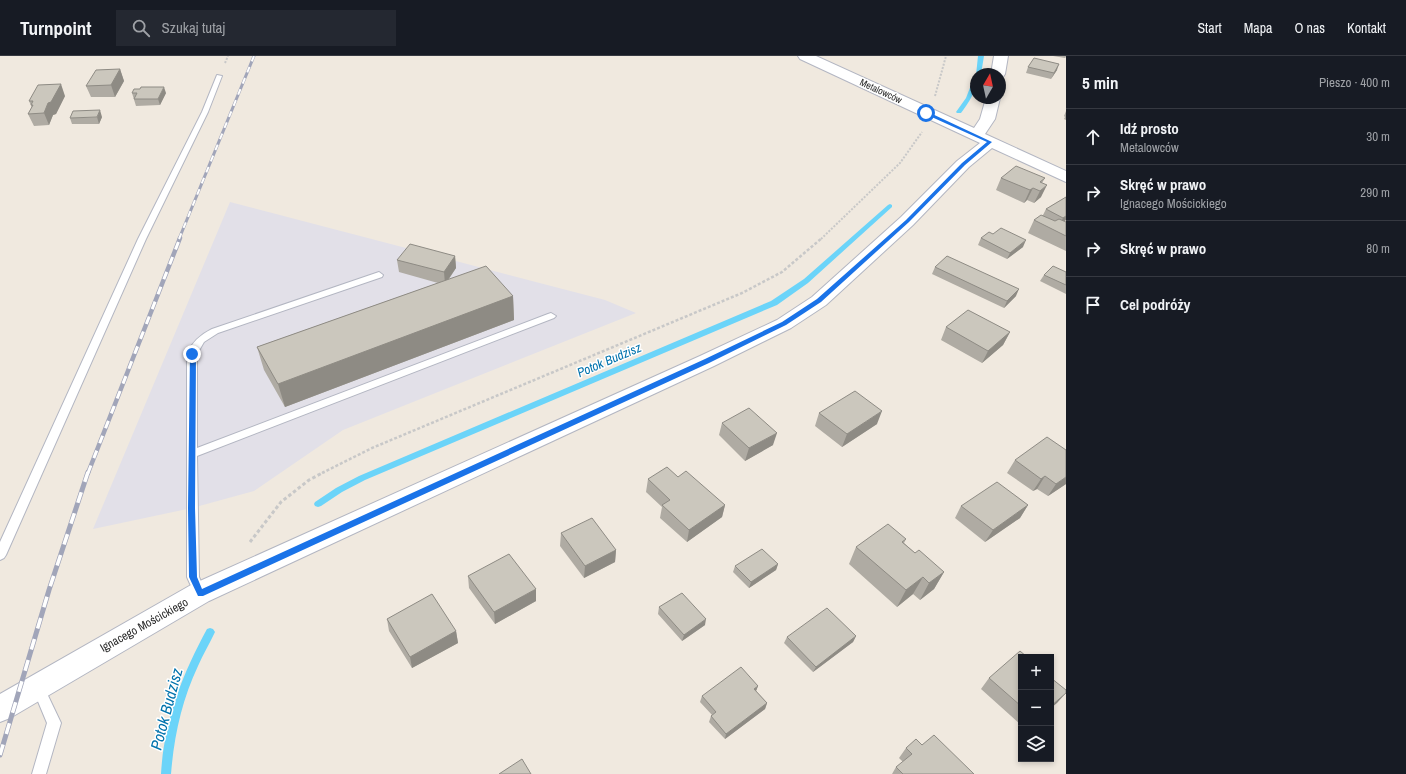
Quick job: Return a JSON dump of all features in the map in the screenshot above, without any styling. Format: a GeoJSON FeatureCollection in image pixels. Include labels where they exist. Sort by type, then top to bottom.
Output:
{"type":"FeatureCollection","features":[{"type":"Feature","properties":{"kind":"street","name":"Metalowców"},"geometry":{"type":"LineString","coordinates":[[805,56],[1066,177]]}},
{"type":"Feature","properties":{"kind":"street"},"geometry":{"type":"LineString","coordinates":[[999,68],[1001,56]]}},
{"type":"Feature","properties":{"kind":"street","name":"Ignacego Mościckiego"},"geometry":{"type":"LineString","coordinates":[[0,709],[127,634],[200,594],[707,361],[784,324],[819,301],[907,221],[963,164],[983,139],[983,129],[988,121],[992,104]]}},
{"type":"Feature","properties":{"kind":"lane"},"geometry":{"type":"LineString","coordinates":[[0,555],[139,246],[205,112],[219,76]]}},
{"type":"Feature","properties":{"kind":"lane"},"geometry":{"type":"LineString","coordinates":[[200,594],[193,577],[192,354],[194,347],[199,341],[215,331],[379,275]]}},
{"type":"Feature","properties":{"kind":"lane"},"geometry":{"type":"LineString","coordinates":[[192,454],[551,316]]}},
{"type":"Feature","properties":{"kind":"lane"},"geometry":{"type":"LineString","coordinates":[[38,687],[54,723],[38,774]]}},
{"type":"Feature","properties":{"kind":"path"},"geometry":{"type":"LineString","coordinates":[[920,110],[934,97],[943,71],[946,56]]}},
{"type":"Feature","properties":{"kind":"path"},"geometry":{"type":"LineString","coordinates":[[247,546],[281,502],[309,480],[372,448],[742,293],[782,272],[811,249],[900,163],[914,145],[925,127]]}},
{"type":"Feature","properties":{"kind":"shaded area"},"geometry":{"type":"Polygon","coordinates":[[[230,202],[605,300],[636,313],[343,430],[254,491],[192,508],[93,529],[230,202]]]}},
{"type":"Feature","properties":{"kind":"building"},"geometry":{"type":"Polygon","coordinates":[[[1034,58],[1059,64],[1054,73],[1028,67],[1034,58]]]}},
{"type":"Feature","properties":{"kind":"building"},"geometry":{"type":"Polygon","coordinates":[[[120,69],[111,85],[86,86],[96,70],[120,69]]]}},
{"type":"Feature","properties":{"kind":"building"},"geometry":{"type":"Polygon","coordinates":[[[61,84],[51,102],[48,103],[44,113],[28,114],[33,105],[31,105],[33,101],[29,101],[38,85],[61,84]]]}},
{"type":"Feature","properties":{"kind":"building"},"geometry":{"type":"Polygon","coordinates":[[[141,87],[164,87],[158,99],[134,99],[137,93],[132,93],[134,89],[140,89],[141,87]]]}},
{"type":"Feature","properties":{"kind":"building"},"geometry":{"type":"Polygon","coordinates":[[[100,110],[97,117],[70,118],[73,111],[100,110]]]}},
{"type":"Feature","properties":{"kind":"building"},"geometry":{"type":"Polygon","coordinates":[[[1016,166],[1045,178],[1040,182],[1047,185],[1040,191],[1033,188],[1030,190],[1001,178],[1016,166]]]}},
{"type":"Feature","properties":{"kind":"building"},"geometry":{"type":"Polygon","coordinates":[[[1066,197],[1066,216],[1063,218],[1046,209],[1066,197]]]}},
{"type":"Feature","properties":{"kind":"building"},"geometry":{"type":"Polygon","coordinates":[[[1041,215],[1055,221],[1059,219],[1066,222],[1066,236],[1034,220],[1041,215]]]}},
{"type":"Feature","properties":{"kind":"building"},"geometry":{"type":"Polygon","coordinates":[[[1001,228],[1026,240],[1010,253],[981,238],[989,232],[993,234],[1001,228]]]}},
{"type":"Feature","properties":{"kind":"building"},"geometry":{"type":"Polygon","coordinates":[[[410,244],[455,256],[444,272],[397,260],[410,244]]]}},
{"type":"Feature","properties":{"kind":"building"},"geometry":{"type":"Polygon","coordinates":[[[947,256],[1019,289],[1007,301],[935,267],[947,256]]]}},
{"type":"Feature","properties":{"kind":"building"},"geometry":{"type":"Polygon","coordinates":[[[486,266],[513,296],[278,384],[257,347],[486,266]]]}},
{"type":"Feature","properties":{"kind":"building"},"geometry":{"type":"Polygon","coordinates":[[[1053,266],[1066,272],[1066,285],[1044,275],[1053,266]]]}},
{"type":"Feature","properties":{"kind":"building"},"geometry":{"type":"Polygon","coordinates":[[[968,310],[1010,332],[988,351],[946,327],[968,310]]]}},
{"type":"Feature","properties":{"kind":"building"},"geometry":{"type":"Polygon","coordinates":[[[855,391],[882,411],[847,434],[819,413],[855,391]]]}},
{"type":"Feature","properties":{"kind":"building"},"geometry":{"type":"Polygon","coordinates":[[[749,408],[777,433],[749,448],[722,423],[749,408]]]}},
{"type":"Feature","properties":{"kind":"building"},"geometry":{"type":"Polygon","coordinates":[[[1047,437],[1066,450],[1066,477],[1056,484],[1045,476],[1041,479],[1015,460],[1047,437]]]}},
{"type":"Feature","properties":{"kind":"building"},"geometry":{"type":"Polygon","coordinates":[[[667,467],[678,477],[686,471],[725,505],[689,530],[662,505],[670,500],[648,479],[667,467]]]}},
{"type":"Feature","properties":{"kind":"building"},"geometry":{"type":"Polygon","coordinates":[[[997,482],[1028,505],[993,530],[961,506],[997,482]]]}},
{"type":"Feature","properties":{"kind":"building"},"geometry":{"type":"Polygon","coordinates":[[[592,518],[616,550],[585,566],[561,533],[592,518]]]}},
{"type":"Feature","properties":{"kind":"building"},"geometry":{"type":"Polygon","coordinates":[[[888,524],[906,539],[902,542],[915,553],[919,550],[944,572],[929,583],[923,577],[906,590],[856,547],[888,524]]]}},
{"type":"Feature","properties":{"kind":"building"},"geometry":{"type":"Polygon","coordinates":[[[762,549],[778,564],[751,582],[735,566],[762,549]]]}},
{"type":"Feature","properties":{"kind":"building"},"geometry":{"type":"Polygon","coordinates":[[[509,554],[536,589],[494,612],[468,576],[509,554]]]}},
{"type":"Feature","properties":{"kind":"building"},"geometry":{"type":"Polygon","coordinates":[[[682,593],[706,619],[684,635],[659,607],[682,593]]]}},
{"type":"Feature","properties":{"kind":"building"},"geometry":{"type":"Polygon","coordinates":[[[432,594],[456,631],[410,657],[387,619],[432,594]]]}},
{"type":"Feature","properties":{"kind":"building"},"geometry":{"type":"Polygon","coordinates":[[[827,608],[856,636],[816,667],[787,637],[827,608]]]}},
{"type":"Feature","properties":{"kind":"building"},"geometry":{"type":"Polygon","coordinates":[[[1020,651],[1024,654],[1018,654],[1018,703],[989,678],[1020,651]]]}},
{"type":"Feature","properties":{"kind":"building"},"geometry":{"type":"Polygon","coordinates":[[[741,667],[758,686],[754,689],[767,703],[726,734],[711,716],[716,712],[702,696],[741,667]]]}},
{"type":"Feature","properties":{"kind":"building"},"geometry":{"type":"Polygon","coordinates":[[[1054,680],[1066,690],[1066,693],[1054,703],[1054,680]]]}},
{"type":"Feature","properties":{"kind":"building"},"geometry":{"type":"Polygon","coordinates":[[[934,735],[974,774],[903,774],[896,767],[912,754],[906,748],[916,739],[922,745],[934,735]]]}},
{"type":"Feature","properties":{"kind":"building"},"geometry":{"type":"Polygon","coordinates":[[[522,759],[531,774],[499,774],[522,759]]]}},
{"type":"Feature","properties":{"kind":"waterway","name":"Potok Budzisz"},"geometry":{"type":"LineString","coordinates":[[979,68],[981,56]]}},
{"type":"Feature","properties":{"kind":"waterway","name":"Potok Budzisz"},"geometry":{"type":"LineString","coordinates":[[959,112],[970,95]]}},
{"type":"Feature","properties":{"kind":"waterway","name":"Potok Budzisz"},"geometry":{"type":"LineString","coordinates":[[318,504],[339,490],[362,478],[774,303],[806,281],[890,206]]}},
{"type":"Feature","properties":{"kind":"waterway","name":"Potok Budzisz"},"geometry":{"type":"LineString","coordinates":[[166,774],[170,737],[179,700],[193,665],[210,632]]}},
{"type":"Feature","properties":{"kind":"railway"},"geometry":{"type":"LineString","coordinates":[[179,239],[254,56]]}},
{"type":"Feature","properties":{"kind":"railway"},"geometry":{"type":"LineString","coordinates":[[88,473],[180,238]]}},
{"type":"Feature","properties":{"kind":"railway"},"geometry":{"type":"LineString","coordinates":[[0,755],[49,590],[88,472]]}},
{"type":"Feature","properties":{"kind":"route"},"geometry":{"type":"LineString","coordinates":[[192,354],[193,577],[200,594],[310,542],[707,361],[784,324],[819,301],[907,221],[963,164],[990,142],[926,113]]}}]}
